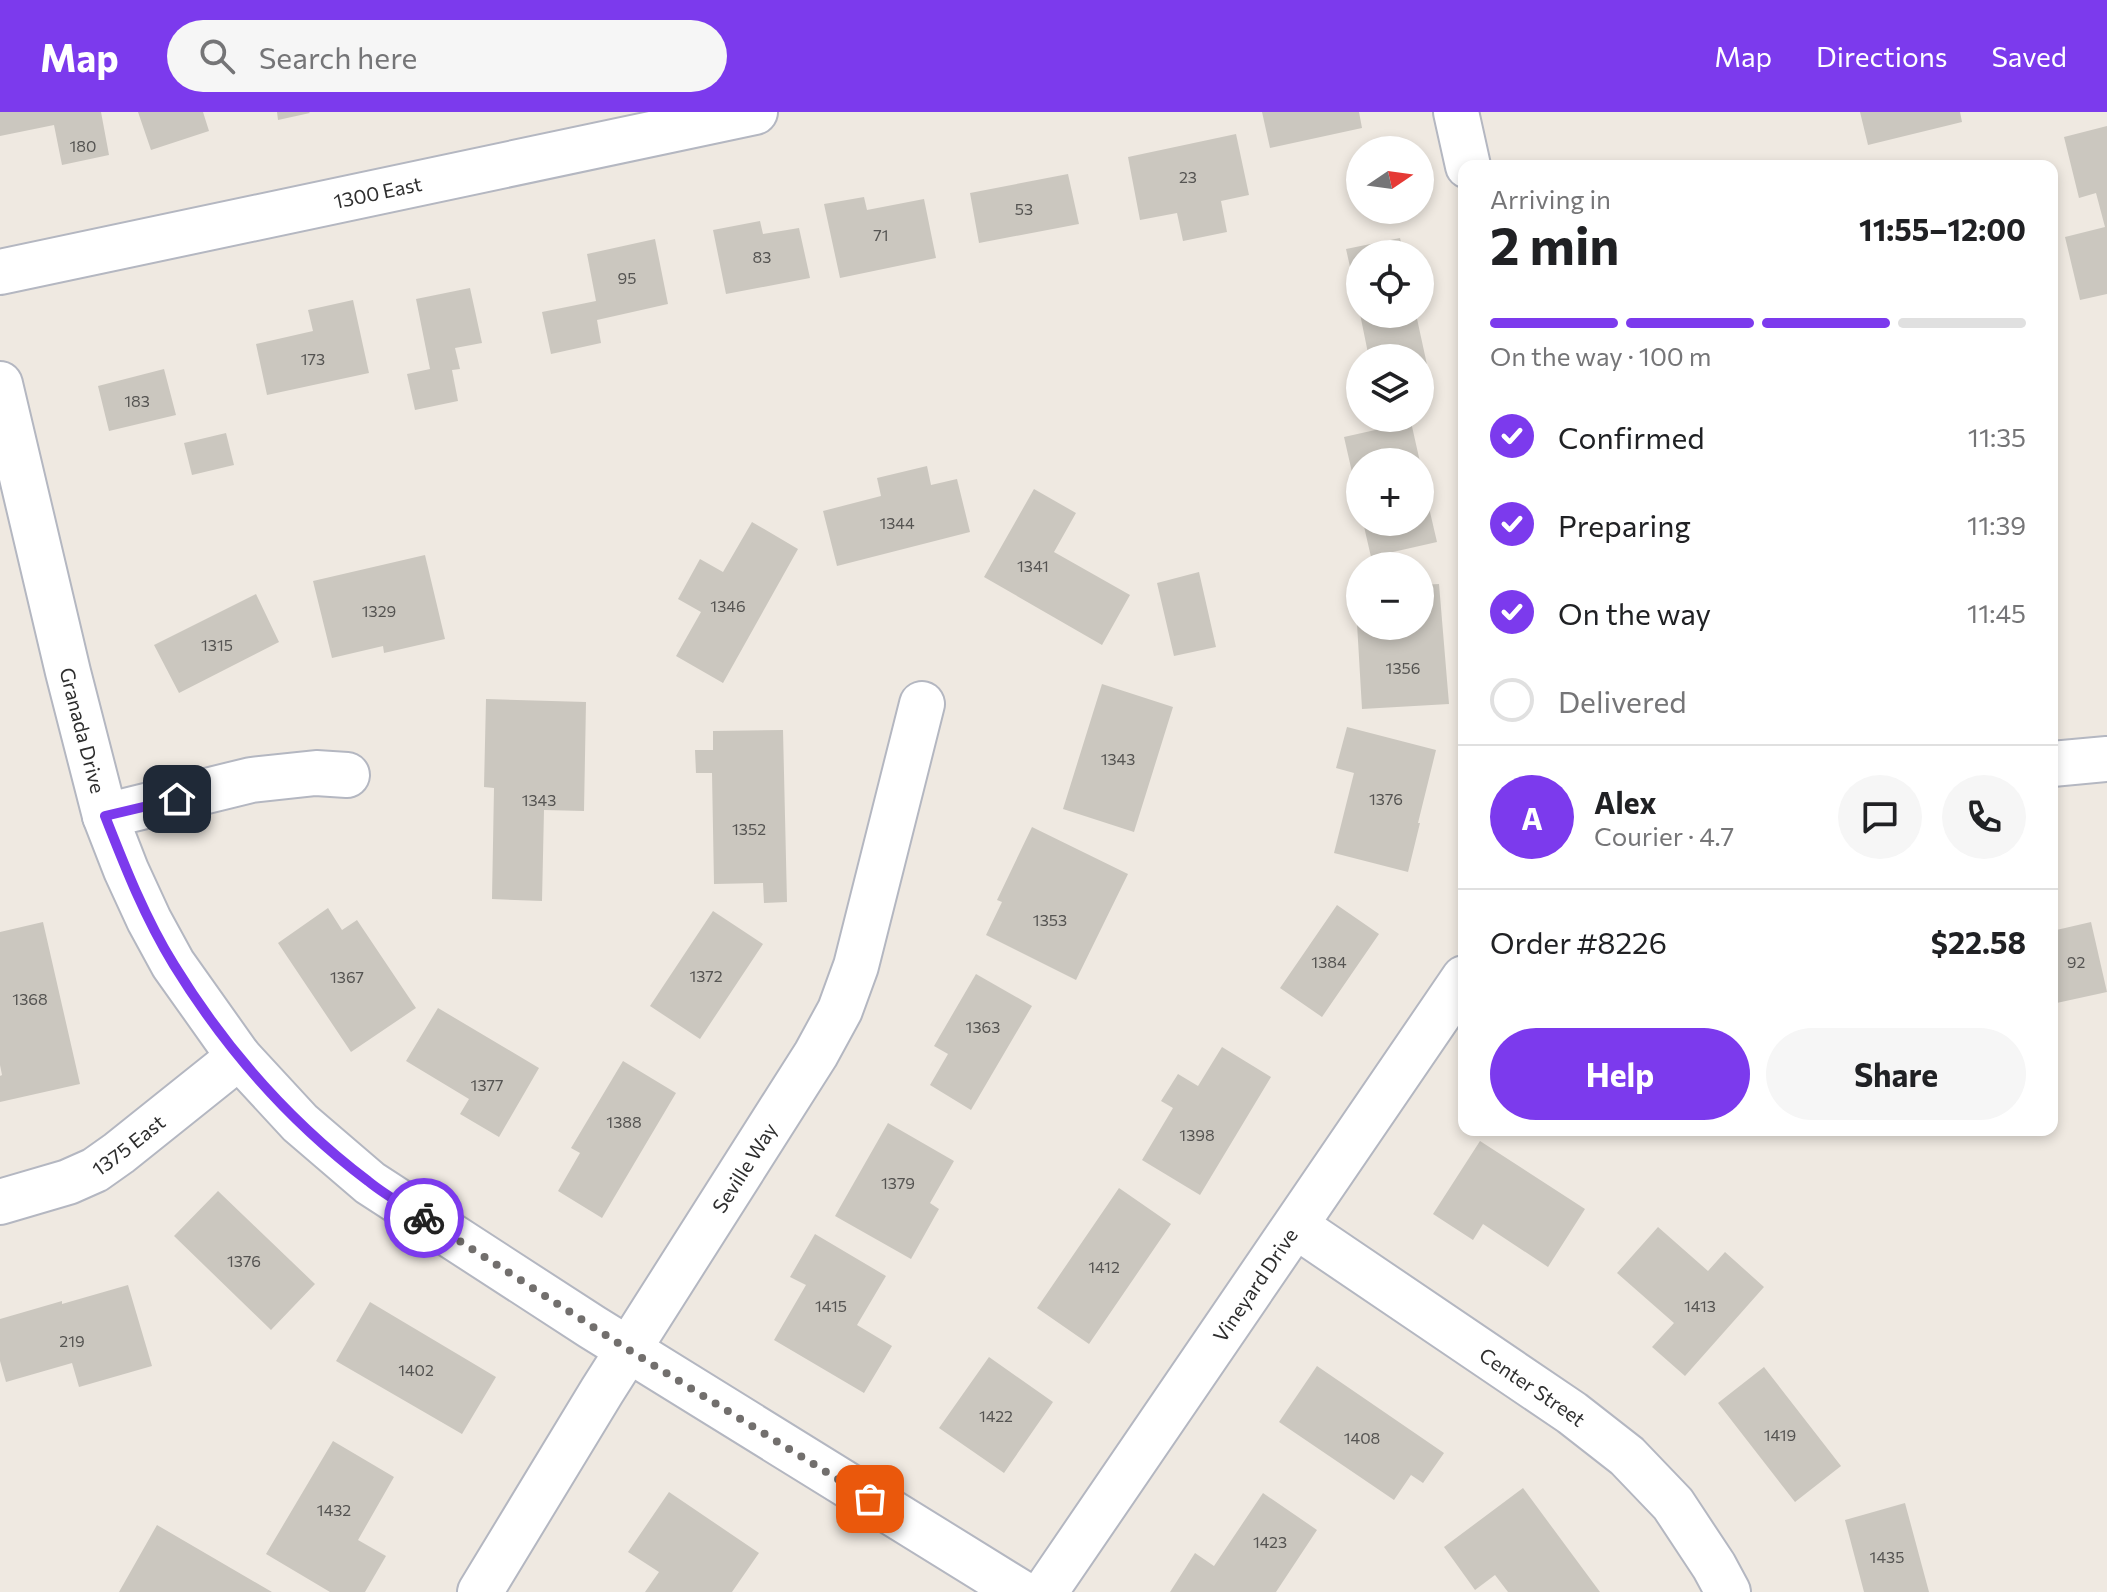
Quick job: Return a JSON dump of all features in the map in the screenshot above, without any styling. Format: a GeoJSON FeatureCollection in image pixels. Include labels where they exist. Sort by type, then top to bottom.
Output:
{"type":"FeatureCollection","features":[{"type":"Feature","properties":{"kind":"street","name":"1300 East"},"geometry":{"type":"LineString","coordinates":[[0,272],[755,112]]}},
{"type":"Feature","properties":{"kind":"street"},"geometry":{"type":"LineString","coordinates":[[1456,112],[1467,160]]}},
{"type":"Feature","properties":{"kind":"street","name":"Granada Drive"},"geometry":{"type":"LineString","coordinates":[[0,384],[105,816],[126,870],[173,964],[239,1057],[300,1123],[370,1183],[629,1350],[1020,1592]]}},
{"type":"Feature","properties":{"kind":"street","name":"Seville Way"},"geometry":{"type":"LineString","coordinates":[[480,1592],[816,1054],[840,1010],[856,966],[922,704]]}},
{"type":"Feature","properties":{"kind":"street"},"geometry":{"type":"LineString","coordinates":[[2058,763],[2107,759]]}},
{"type":"Feature","properties":{"kind":"street"},"geometry":{"type":"LineString","coordinates":[[105,816],[251,780],[316,773],[347,775]]}},
{"type":"Feature","properties":{"kind":"street","name":"Vineyard Drive"},"geometry":{"type":"LineString","coordinates":[[1045,1592],[1458,987]]}},
{"type":"Feature","properties":{"kind":"street","name":"1375 East"},"geometry":{"type":"LineString","coordinates":[[0,1202],[68,1182],[95,1170],[239,1057]]}},
{"type":"Feature","properties":{"kind":"street","name":"Center Street"},"geometry":{"type":"LineString","coordinates":[[1296,1226],[1572,1413],[1627,1456],[1673,1504],[1728,1592]]}},
{"type":"Feature","properties":{"kind":"building"},"geometry":{"type":"Polygon","coordinates":[[[0,112],[101,112],[109,155],[62,165],[54,125],[0,136],[0,112]]]}},
{"type":"Feature","properties":{"kind":"building"},"geometry":{"type":"Polygon","coordinates":[[[138,112],[203,112],[209,131],[151,150],[138,112]]]}},
{"type":"Feature","properties":{"kind":"building"},"geometry":{"type":"Polygon","coordinates":[[[277,112],[309,112],[310,113],[278,120],[277,112]]]}},
{"type":"Feature","properties":{"kind":"building"},"geometry":{"type":"Polygon","coordinates":[[[1262,112],[1359,112],[1362,128],[1270,148],[1262,112]]]}},
{"type":"Feature","properties":{"kind":"building"},"geometry":{"type":"Polygon","coordinates":[[[1860,112],[1960,112],[1962,122],[1868,145],[1860,112]]]}},
{"type":"Feature","properties":{"kind":"building"},"geometry":{"type":"Polygon","coordinates":[[[2107,126],[2107,294],[2080,300],[2065,237],[2105,227],[2096,193],[2079,198],[2064,137],[2107,126]]]}},
{"type":"Feature","properties":{"kind":"building"},"geometry":{"type":"Polygon","coordinates":[[[1236,134],[1249,195],[1221,201],[1227,232],[1183,241],[1177,213],[1140,220],[1128,157],[1236,134]]]}},
{"type":"Feature","properties":{"kind":"building"},"geometry":{"type":"Polygon","coordinates":[[[1068,174],[1079,224],[979,243],[970,193],[1068,174]]]}},
{"type":"Feature","properties":{"kind":"building"},"geometry":{"type":"Polygon","coordinates":[[[864,197],[867,210],[924,199],[936,258],[840,278],[824,204],[864,197]]]}},
{"type":"Feature","properties":{"kind":"building"},"geometry":{"type":"Polygon","coordinates":[[[760,221],[763,234],[799,228],[810,278],[726,294],[713,230],[760,221]]]}},
{"type":"Feature","properties":{"kind":"building"},"geometry":{"type":"Polygon","coordinates":[[[655,239],[668,304],[597,320],[601,343],[551,354],[542,312],[596,301],[587,254],[655,239]]]}},
{"type":"Feature","properties":{"kind":"building"},"geometry":{"type":"Polygon","coordinates":[[[470,288],[482,343],[455,348],[460,369],[452,370],[458,401],[415,410],[407,374],[430,369],[416,299],[470,288]]]}},
{"type":"Feature","properties":{"kind":"building"},"geometry":{"type":"Polygon","coordinates":[[[353,300],[369,373],[267,395],[256,344],[313,331],[308,310],[353,300]]]}},
{"type":"Feature","properties":{"kind":"building"},"geometry":{"type":"Polygon","coordinates":[[[1363,328],[1419,328],[1422,344],[1366,344],[1363,328]]]}},
{"type":"Feature","properties":{"kind":"building"},"geometry":{"type":"Polygon","coordinates":[[[164,369],[176,415],[109,431],[98,386],[164,369]]]}},
{"type":"Feature","properties":{"kind":"building"},"geometry":{"type":"Polygon","coordinates":[[[1366,432],[1413,432],[1417,448],[1346,448],[1344,437],[1366,432]]]}},
{"type":"Feature","properties":{"kind":"building"},"geometry":{"type":"Polygon","coordinates":[[[226,433],[234,465],[192,475],[184,443],[226,433]]]}},
{"type":"Feature","properties":{"kind":"building"},"geometry":{"type":"Polygon","coordinates":[[[927,466],[931,485],[957,479],[970,532],[837,566],[823,511],[881,496],[877,478],[927,466]]]}},
{"type":"Feature","properties":{"kind":"building"},"geometry":{"type":"Polygon","coordinates":[[[1034,489],[1076,513],[1054,552],[1130,595],[1102,645],[984,577],[1034,489]]]}},
{"type":"Feature","properties":{"kind":"building"},"geometry":{"type":"Polygon","coordinates":[[[752,522],[798,549],[723,683],[676,656],[701,612],[678,599],[700,559],[723,572],[752,522]]]}},
{"type":"Feature","properties":{"kind":"building"},"geometry":{"type":"Polygon","coordinates":[[[1434,529],[1437,542],[1393,552],[1370,552],[1366,536],[1434,536],[1434,529]]]}},
{"type":"Feature","properties":{"kind":"building"},"geometry":{"type":"Polygon","coordinates":[[[425,555],[445,639],[384,653],[383,646],[332,658],[313,581],[425,555]]]}},
{"type":"Feature","properties":{"kind":"building"},"geometry":{"type":"Polygon","coordinates":[[[1199,572],[1216,647],[1174,656],[1157,583],[1199,572]]]}},
{"type":"Feature","properties":{"kind":"building"},"geometry":{"type":"Polygon","coordinates":[[[1434,584],[1439,584],[1449,704],[1362,709],[1358,640],[1434,640],[1434,584]]]}},
{"type":"Feature","properties":{"kind":"building"},"geometry":{"type":"Polygon","coordinates":[[[256,594],[279,642],[179,693],[154,645],[256,594]]]}},
{"type":"Feature","properties":{"kind":"building"},"geometry":{"type":"Polygon","coordinates":[[[1102,684],[1173,707],[1134,832],[1063,809],[1102,684]]]}},
{"type":"Feature","properties":{"kind":"building"},"geometry":{"type":"Polygon","coordinates":[[[486,699],[586,702],[584,811],[544,810],[542,901],[492,899],[494,788],[484,787],[486,699]]]}},
{"type":"Feature","properties":{"kind":"building"},"geometry":{"type":"Polygon","coordinates":[[[1347,727],[1436,750],[1408,872],[1334,853],[1354,773],[1336,768],[1347,727]]]}},
{"type":"Feature","properties":{"kind":"building"},"geometry":{"type":"Polygon","coordinates":[[[783,730],[787,902],[764,903],[763,883],[714,884],[712,773],[696,773],[695,750],[713,750],[713,731],[783,730]]]}},
{"type":"Feature","properties":{"kind":"building"},"geometry":{"type":"Polygon","coordinates":[[[1032,827],[1128,874],[1076,980],[986,935],[1002,902],[997,900],[1032,827]]]}},
{"type":"Feature","properties":{"kind":"building"},"geometry":{"type":"Polygon","coordinates":[[[1337,905],[1379,934],[1322,1017],[1280,988],[1337,905]]]}},
{"type":"Feature","properties":{"kind":"building"},"geometry":{"type":"Polygon","coordinates":[[[328,908],[342,930],[357,920],[416,1008],[351,1052],[278,943],[328,908]]]}},
{"type":"Feature","properties":{"kind":"building"},"geometry":{"type":"Polygon","coordinates":[[[713,911],[763,944],[700,1039],[650,1006],[713,911]]]}},
{"type":"Feature","properties":{"kind":"building"},"geometry":{"type":"Polygon","coordinates":[[[43,922],[80,1084],[0,1102],[0,932],[43,922]]]}},
{"type":"Feature","properties":{"kind":"building"},"geometry":{"type":"Polygon","coordinates":[[[2091,922],[2107,992],[2058,1003],[2058,930],[2091,922]]]}},
{"type":"Feature","properties":{"kind":"building"},"geometry":{"type":"Polygon","coordinates":[[[976,974],[1032,1006],[971,1110],[930,1085],[948,1054],[934,1046],[976,974]]]}},
{"type":"Feature","properties":{"kind":"building"},"geometry":{"type":"Polygon","coordinates":[[[438,1008],[539,1068],[499,1137],[460,1114],[469,1099],[406,1061],[438,1008]]]}},
{"type":"Feature","properties":{"kind":"building"},"geometry":{"type":"Polygon","coordinates":[[[1222,1047],[1271,1077],[1200,1195],[1142,1160],[1173,1108],[1161,1101],[1178,1074],[1198,1086],[1222,1047]]]}},
{"type":"Feature","properties":{"kind":"building"},"geometry":{"type":"Polygon","coordinates":[[[623,1061],[676,1093],[602,1218],[558,1191],[580,1153],[571,1148],[623,1061]]]}},
{"type":"Feature","properties":{"kind":"building"},"geometry":{"type":"Polygon","coordinates":[[[888,1123],[954,1161],[930,1203],[939,1209],[911,1259],[835,1216],[888,1123]]]}},
{"type":"Feature","properties":{"kind":"building"},"geometry":{"type":"Polygon","coordinates":[[[1480,1141],[1585,1209],[1548,1267],[1483,1224],[1473,1240],[1433,1214],[1480,1141]]]}},
{"type":"Feature","properties":{"kind":"building"},"geometry":{"type":"Polygon","coordinates":[[[1119,1188],[1171,1224],[1089,1344],[1037,1308],[1119,1188]]]}},
{"type":"Feature","properties":{"kind":"building"},"geometry":{"type":"Polygon","coordinates":[[[218,1191],[315,1284],[271,1330],[174,1236],[218,1191]]]}},
{"type":"Feature","properties":{"kind":"building"},"geometry":{"type":"Polygon","coordinates":[[[1658,1227],[1708,1271],[1725,1252],[1764,1287],[1685,1376],[1652,1347],[1674,1323],[1617,1273],[1658,1227]]]}},
{"type":"Feature","properties":{"kind":"building"},"geometry":{"type":"Polygon","coordinates":[[[815,1234],[886,1276],[857,1325],[892,1346],[864,1393],[774,1340],[806,1285],[790,1277],[815,1234]]]}},
{"type":"Feature","properties":{"kind":"building"},"geometry":{"type":"Polygon","coordinates":[[[128,1285],[152,1366],[79,1387],[72,1363],[6,1382],[0,1361],[0,1319],[128,1285]]]}},
{"type":"Feature","properties":{"kind":"building"},"geometry":{"type":"Polygon","coordinates":[[[370,1302],[496,1377],[462,1434],[336,1361],[370,1302]]]}},
{"type":"Feature","properties":{"kind":"building"},"geometry":{"type":"Polygon","coordinates":[[[989,1357],[1053,1402],[1004,1473],[939,1428],[989,1357]]]}},
{"type":"Feature","properties":{"kind":"building"},"geometry":{"type":"Polygon","coordinates":[[[1317,1366],[1444,1453],[1423,1483],[1411,1475],[1394,1500],[1279,1422],[1317,1366]]]}},
{"type":"Feature","properties":{"kind":"building"},"geometry":{"type":"Polygon","coordinates":[[[1764,1367],[1841,1466],[1795,1502],[1718,1403],[1764,1367]]]}},
{"type":"Feature","properties":{"kind":"building"},"geometry":{"type":"Polygon","coordinates":[[[333,1441],[394,1477],[358,1540],[386,1556],[365,1592],[330,1592],[266,1554],[333,1441]]]}},
{"type":"Feature","properties":{"kind":"building"},"geometry":{"type":"Polygon","coordinates":[[[1523,1488],[1600,1592],[1508,1592],[1495,1575],[1475,1590],[1444,1547],[1523,1488]]]}},
{"type":"Feature","properties":{"kind":"building"},"geometry":{"type":"Polygon","coordinates":[[[669,1492],[759,1553],[732,1592],[645,1592],[659,1572],[628,1552],[669,1492]]]}},
{"type":"Feature","properties":{"kind":"building"},"geometry":{"type":"Polygon","coordinates":[[[1263,1493],[1317,1530],[1276,1592],[1170,1592],[1195,1553],[1214,1566],[1263,1493]]]}},
{"type":"Feature","properties":{"kind":"building"},"geometry":{"type":"Polygon","coordinates":[[[1905,1503],[1929,1592],[1864,1592],[1845,1520],[1905,1503]]]}},
{"type":"Feature","properties":{"kind":"building"},"geometry":{"type":"Polygon","coordinates":[[[157,1525],[272,1592],[119,1592],[157,1525]]]}},
{"type":"Feature","properties":{"kind":"way so far"},"geometry":{"type":"LineString","coordinates":[[424,1218],[629,1350],[870,1499]]}},
{"type":"Feature","properties":{"kind":"route"},"geometry":{"type":"LineString","coordinates":[[177,799],[105,816],[126,870],[173,964],[239,1057],[300,1123],[370,1183],[424,1218]]}}]}
